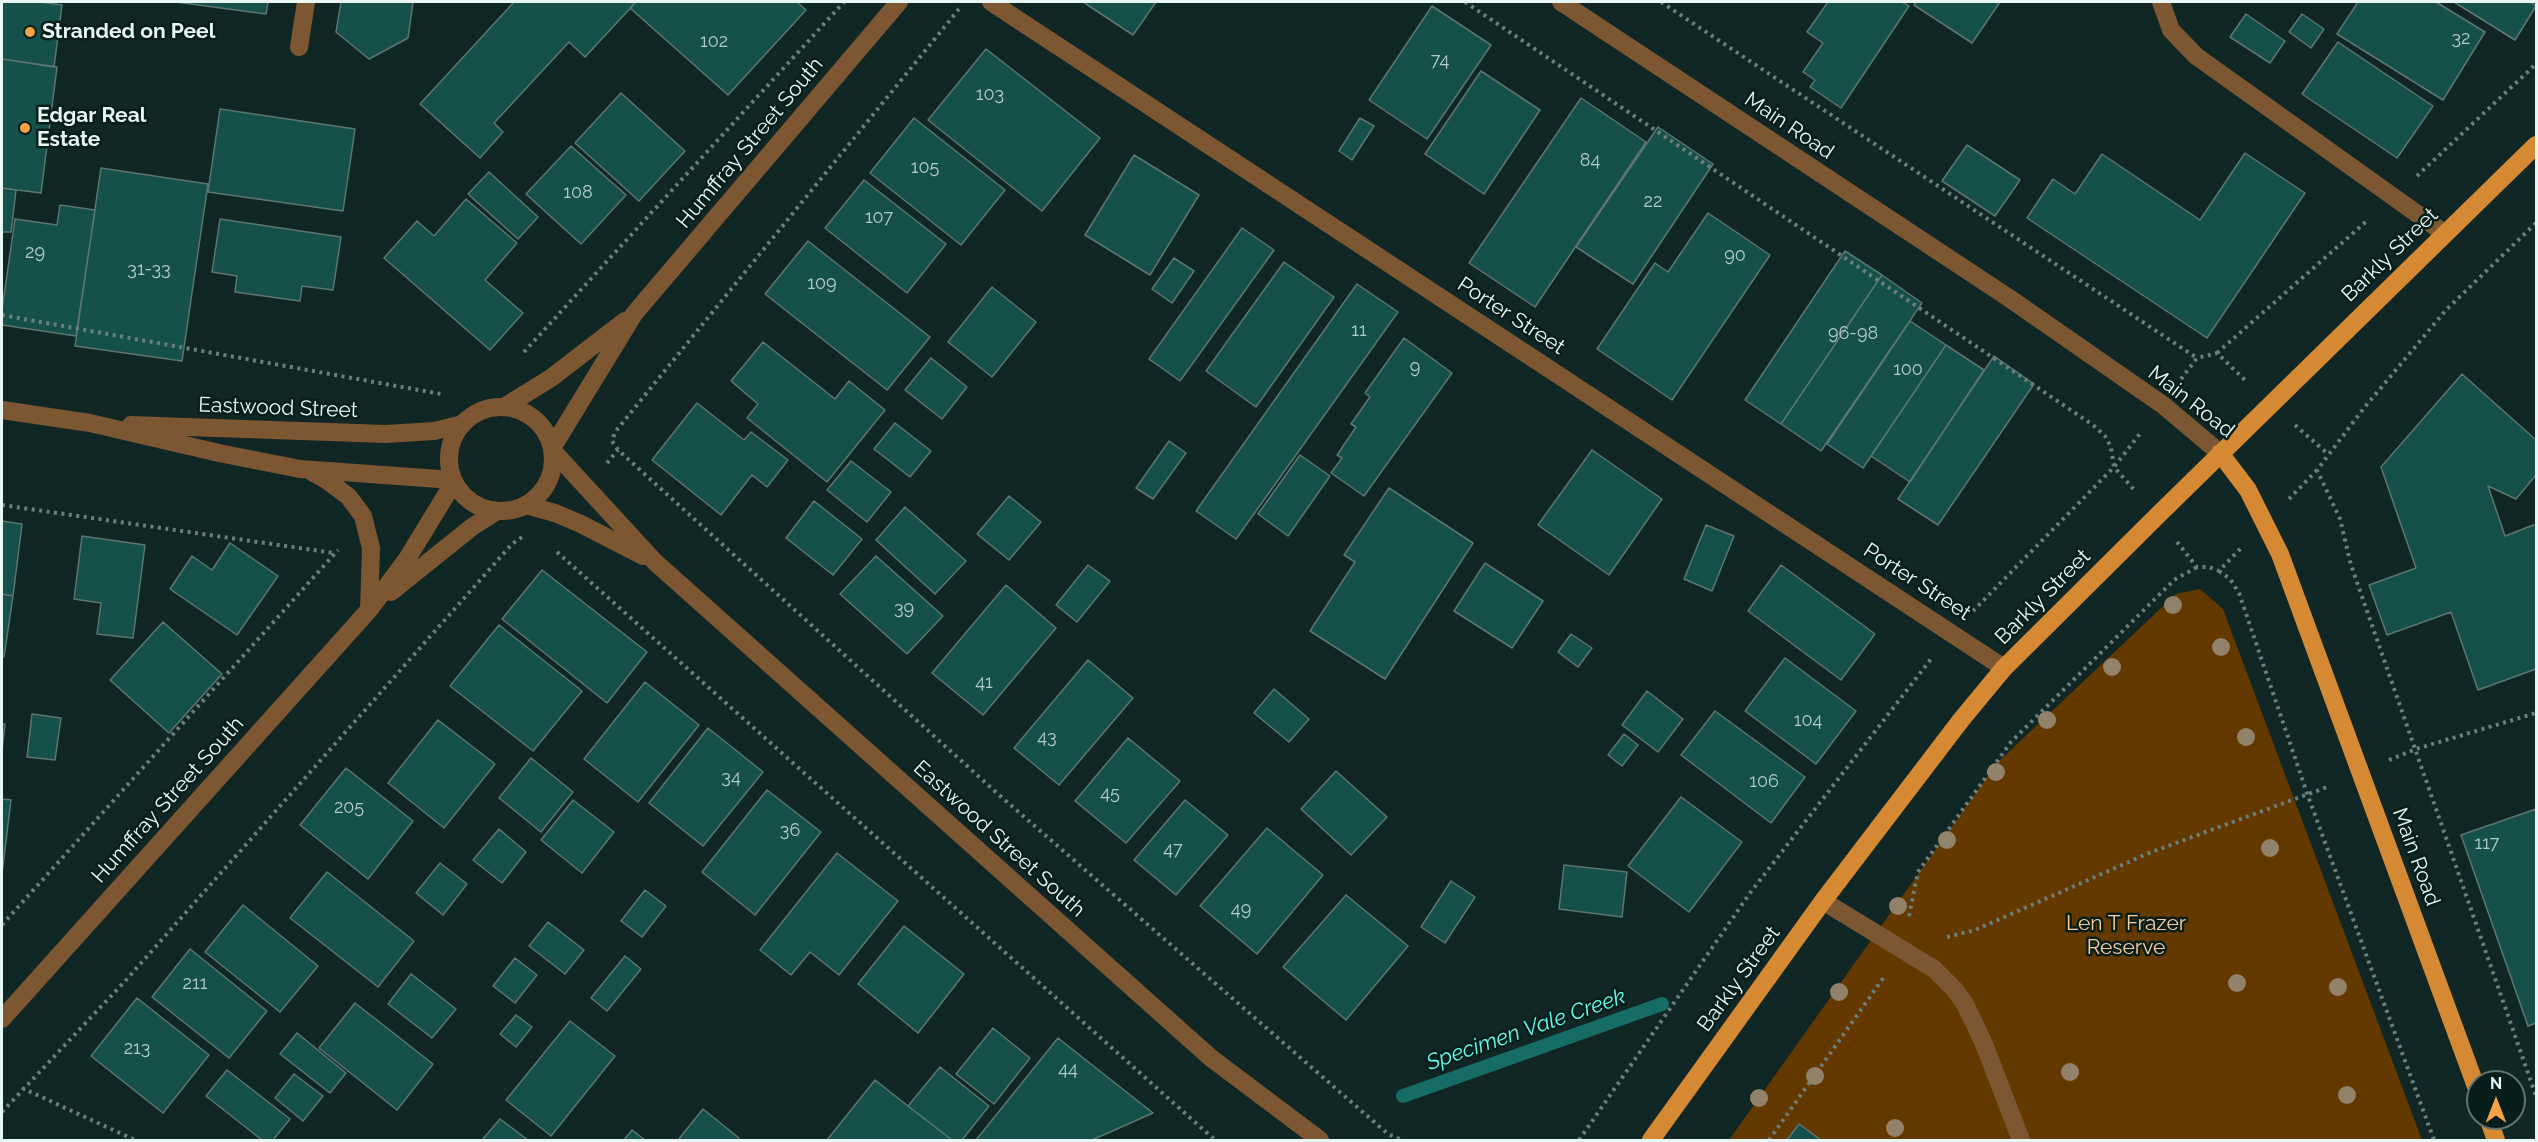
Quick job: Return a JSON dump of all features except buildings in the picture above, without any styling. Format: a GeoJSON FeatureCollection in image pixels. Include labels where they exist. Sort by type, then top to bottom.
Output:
{"type":"FeatureCollection","features":[{"type":"Feature","properties":{"kind":"main road","name":"Barkly Street"},"geometry":{"type":"LineString","coordinates":[[1651,1140],[1823,900],[1961,720],[2004,668],[2220,453],[2536,145]]}},
{"type":"Feature","properties":{"kind":"main road","name":"Main Road"},"geometry":{"type":"LineString","coordinates":[[2220,453],[2236,471],[2265,522],[2304,615],[2470,1070]]}},
{"type":"Feature","properties":{"kind":"street"},"geometry":{"type":"LineString","coordinates":[[299,47],[306,2]]}},
{"type":"Feature","properties":{"kind":"street","name":"Humffray Street South"},"geometry":{"type":"LineString","coordinates":[[553,450],[634,314],[899,2]]}},
{"type":"Feature","properties":{"kind":"street","name":"Porter Street"},"geometry":{"type":"LineString","coordinates":[[991,2],[2004,668]]}},
{"type":"Feature","properties":{"kind":"street","name":"Main Road"},"geometry":{"type":"LineString","coordinates":[[1561,2],[2009,298],[2163,405],[2220,453]]}},
{"type":"Feature","properties":{"kind":"street"},"geometry":{"type":"LineString","coordinates":[[2161,2],[2171,30],[2196,56],[2444,233]]}},
{"type":"Feature","properties":{"kind":"street","name":"Humffray Street South"},"geometry":{"type":"LineString","coordinates":[[504,407],[551,378],[634,314]]}},
{"type":"Feature","properties":{"kind":"street"},"geometry":{"type":"LineString","coordinates":[[504,407],[521,411],[539,423],[553,450],[554,463],[541,494],[526,505],[512,510],[489,510],[469,500],[454,481],[448,462],[456,432],[463,424],[480,412],[490,408],[504,407]]}},
{"type":"Feature","properties":{"kind":"street","name":"Eastwood Street"},"geometry":{"type":"LineString","coordinates":[[2,410],[90,423],[300,469],[454,481]]}},
{"type":"Feature","properties":{"kind":"street","name":"Eastwood Street"},"geometry":{"type":"LineString","coordinates":[[90,423],[386,434],[434,431],[463,424]]}},
{"type":"Feature","properties":{"kind":"street","name":"Eastwood Street South"},"geometry":{"type":"LineString","coordinates":[[553,450],[655,562],[1210,1058],[1320,1140]]}},
{"type":"Feature","properties":{"kind":"street"},"geometry":{"type":"LineString","coordinates":[[300,469],[314,473],[336,487],[348,496],[363,516],[371,548],[369,610]]}},
{"type":"Feature","properties":{"kind":"street","name":"Humffray Street South"},"geometry":{"type":"LineString","coordinates":[[2,1019],[369,610],[407,560],[454,481]]}},
{"type":"Feature","properties":{"kind":"street","name":"Eastwood Street South"},"geometry":{"type":"LineString","coordinates":[[526,505],[555,513],[581,524],[655,562]]}},
{"type":"Feature","properties":{"kind":"street","name":"Humffray Street South"},"geometry":{"type":"LineString","coordinates":[[369,610],[472,527],[498,511]]}},
{"type":"Feature","properties":{"kind":"street"},"geometry":{"type":"LineString","coordinates":[[1823,900],[1902,949],[1946,980],[1965,1004],[1984,1044],[2021,1140]]}},
{"type":"Feature","properties":{"kind":"path"},"geometry":{"type":"LineString","coordinates":[[524,352],[844,2]]}},
{"type":"Feature","properties":{"kind":"path"},"geometry":{"type":"LineString","coordinates":[[1465,2],[2093,425],[2105,436],[2111,447],[2114,467],[2197,567]]}},
{"type":"Feature","properties":{"kind":"path"},"geometry":{"type":"LineString","coordinates":[[1661,2],[2197,358]]}},
{"type":"Feature","properties":{"kind":"path"},"geometry":{"type":"LineString","coordinates":[[961,6],[615,432],[612,441],[618,450],[998,795],[1388,1134],[1402,1140]]}},
{"type":"Feature","properties":{"kind":"path"},"geometry":{"type":"LineString","coordinates":[[2219,571],[2317,470],[2446,310],[2536,222]]}},
{"type":"Feature","properties":{"kind":"path"},"geometry":{"type":"LineString","coordinates":[[2,315],[451,396]]}},
{"type":"Feature","properties":{"kind":"path"},"geometry":{"type":"LineString","coordinates":[[1579,1140],[1750,893],[1952,632],[2114,467],[2197,358],[2217,353],[2328,454]]}},
{"type":"Feature","properties":{"kind":"path"},"geometry":{"type":"LineString","coordinates":[[2317,470],[2340,519],[2351,565],[2536,1096]]}},
{"type":"Feature","properties":{"kind":"path"},"geometry":{"type":"LineString","coordinates":[[2,505],[335,554],[2,925]]}},
{"type":"Feature","properties":{"kind":"path"},"geometry":{"type":"LineString","coordinates":[[2,1112],[22,1088],[127,979],[512,544],[525,536]]}},
{"type":"Feature","properties":{"kind":"path"},"geometry":{"type":"LineString","coordinates":[[549,545],[1215,1140]]}},
{"type":"Feature","properties":{"kind":"path"},"geometry":{"type":"LineString","coordinates":[[1769,1140],[1902,949],[1918,872],[2011,742],[2174,580],[2197,567],[2209,567],[2219,571],[2230,579],[2239,593],[2308,796],[2434,1140]]}},
{"type":"Feature","properties":{"kind":"path"},"geometry":{"type":"LineString","coordinates":[[2416,748],[2536,713]]}},
{"type":"Feature","properties":{"kind":"path"},"geometry":{"type":"LineString","coordinates":[[1902,949],[1976,930],[2149,853],[2308,796]]}},
{"type":"Feature","properties":{"kind":"path"},"geometry":{"type":"LineString","coordinates":[[22,1088],[135,1140]]}},
{"type":"Feature","properties":{"kind":"green space","name":"Len T Frazer Reserve"},"geometry":{"type":"Polygon","coordinates":[[[2200,589],[2223,609],[2422,1140],[1729,1140],[1997,763],[2176,594],[2200,589]]]}},
{"type":"Feature","properties":{"kind":"waterway","name":"Specimen Vale Creek"},"geometry":{"type":"LineString","coordinates":[[1403,1096],[1662,1004]]}},
{"type":"Feature","properties":{"kind":"place","name":"Stranded on Peel"},"geometry":{"type":"Point","coordinates":[30,32]}},
{"type":"Feature","properties":{"kind":"place","name":"Edgar Real Estate"},"geometry":{"type":"Point","coordinates":[25,128]}}]}
